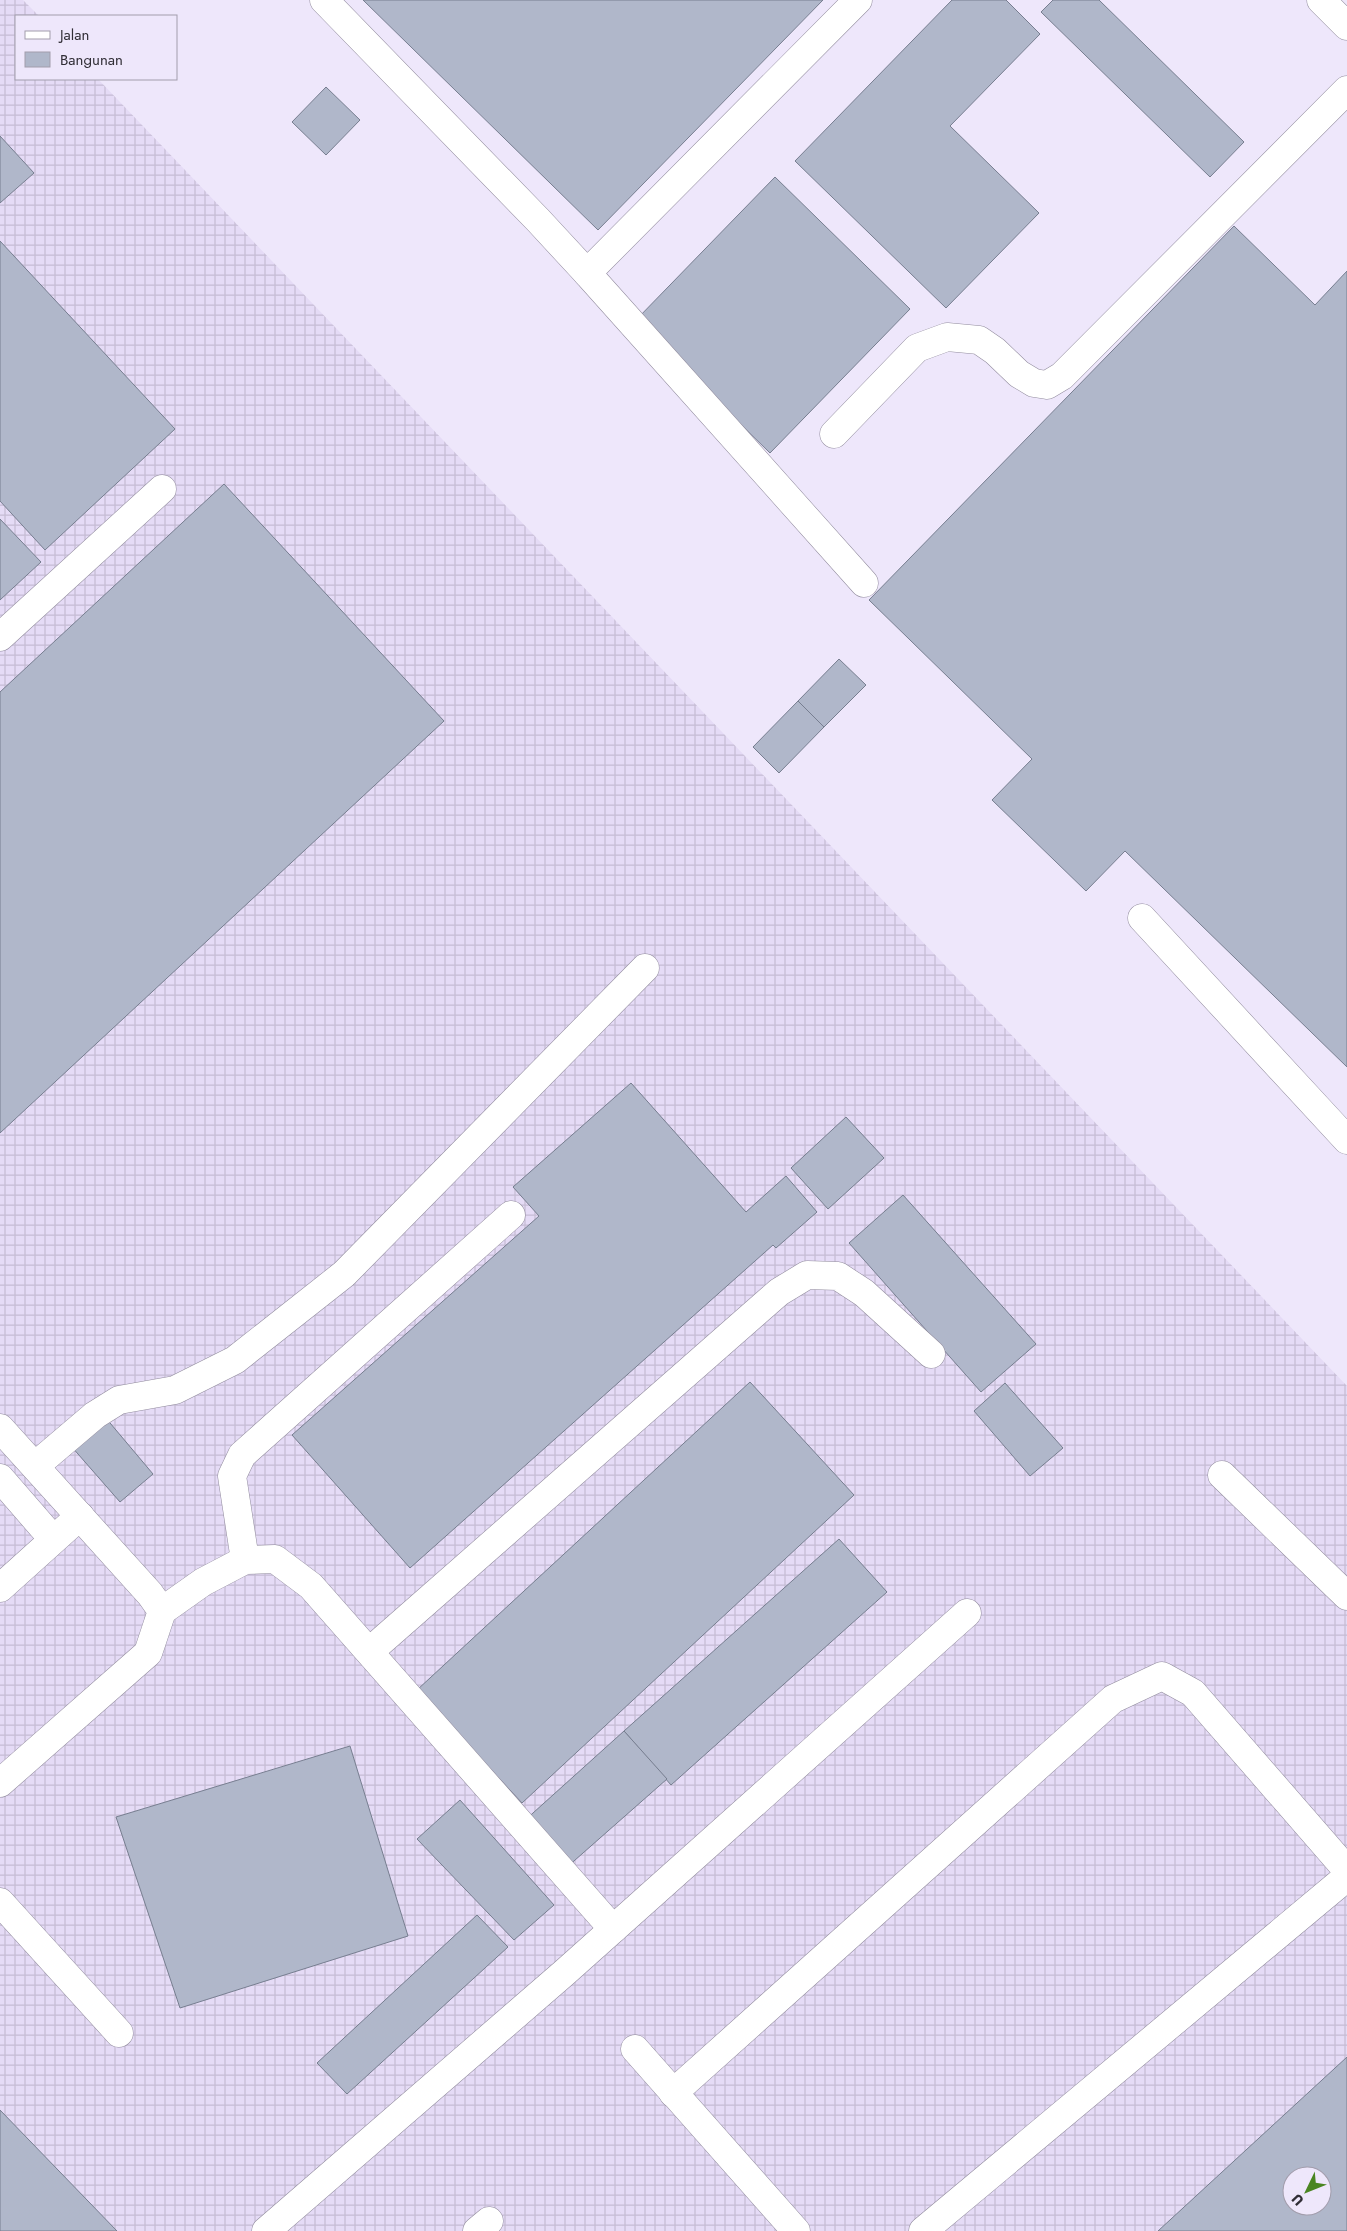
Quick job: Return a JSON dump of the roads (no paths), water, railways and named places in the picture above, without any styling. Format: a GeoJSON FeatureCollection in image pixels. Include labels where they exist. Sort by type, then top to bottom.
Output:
{"type":"FeatureCollection","features":[{"type":"Feature","properties":{"kind":"lane"},"geometry":{"type":"LineString","coordinates":[[324,0],[538,220],[864,583]]}},
{"type":"Feature","properties":{"kind":"lane"},"geometry":{"type":"LineString","coordinates":[[586,273],[858,0]]}},
{"type":"Feature","properties":{"kind":"lane"},"geometry":{"type":"LineString","coordinates":[[1321,0],[1347,26]]}},
{"type":"Feature","properties":{"kind":"lane"},"geometry":{"type":"LineString","coordinates":[[834,434],[917,348],[948,337],[980,340],[995,351],[1019,374],[1034,383],[1047,385],[1062,376],[1347,90]]}},
{"type":"Feature","properties":{"kind":"lane"},"geometry":{"type":"LineString","coordinates":[[0,637],[162,488]]}},
{"type":"Feature","properties":{"kind":"lane"},"geometry":{"type":"LineString","coordinates":[[1142,918],[1296,1087],[1347,1140]]}},
{"type":"Feature","properties":{"kind":"lane"},"geometry":{"type":"LineString","coordinates":[[35,1466],[95,1414],[119,1400],[176,1390],[235,1360],[344,1274],[645,968]]}},
{"type":"Feature","properties":{"kind":"lane"},"geometry":{"type":"LineString","coordinates":[[245,1560],[232,1476],[242,1455],[511,1215]]}},
{"type":"Feature","properties":{"kind":"lane"},"geometry":{"type":"LineString","coordinates":[[370,1651],[779,1292],[808,1275],[838,1276],[864,1292],[931,1354]]}},
{"type":"Feature","properties":{"kind":"lane"},"geometry":{"type":"LineString","coordinates":[[0,1428],[150,1594],[162,1611]]}},
{"type":"Feature","properties":{"kind":"lane"},"geometry":{"type":"LineString","coordinates":[[1222,1475],[1347,1596]]}},
{"type":"Feature","properties":{"kind":"lane"},"geometry":{"type":"LineString","coordinates":[[0,1478],[53,1539]]}},
{"type":"Feature","properties":{"kind":"lane"},"geometry":{"type":"LineString","coordinates":[[0,1588],[80,1516]]}},
{"type":"Feature","properties":{"kind":"lane"},"geometry":{"type":"LineString","coordinates":[[0,1783],[148,1652],[162,1611],[203,1582],[245,1560],[275,1559],[311,1586],[614,1929]]}},
{"type":"Feature","properties":{"kind":"lane"},"geometry":{"type":"LineString","coordinates":[[266,2231],[614,1929],[967,1613]]}},
{"type":"Feature","properties":{"kind":"lane"},"geometry":{"type":"LineString","coordinates":[[673,2093],[1114,1699],[1162,1676],[1192,1693],[1347,1870]]}},
{"type":"Feature","properties":{"kind":"lane"},"geometry":{"type":"LineString","coordinates":[[923,2231],[1347,1877]]}},
{"type":"Feature","properties":{"kind":"lane"},"geometry":{"type":"LineString","coordinates":[[3,1910],[119,2033]]}},
{"type":"Feature","properties":{"kind":"lane"},"geometry":{"type":"LineString","coordinates":[[635,2049],[796,2231]]}}]}
